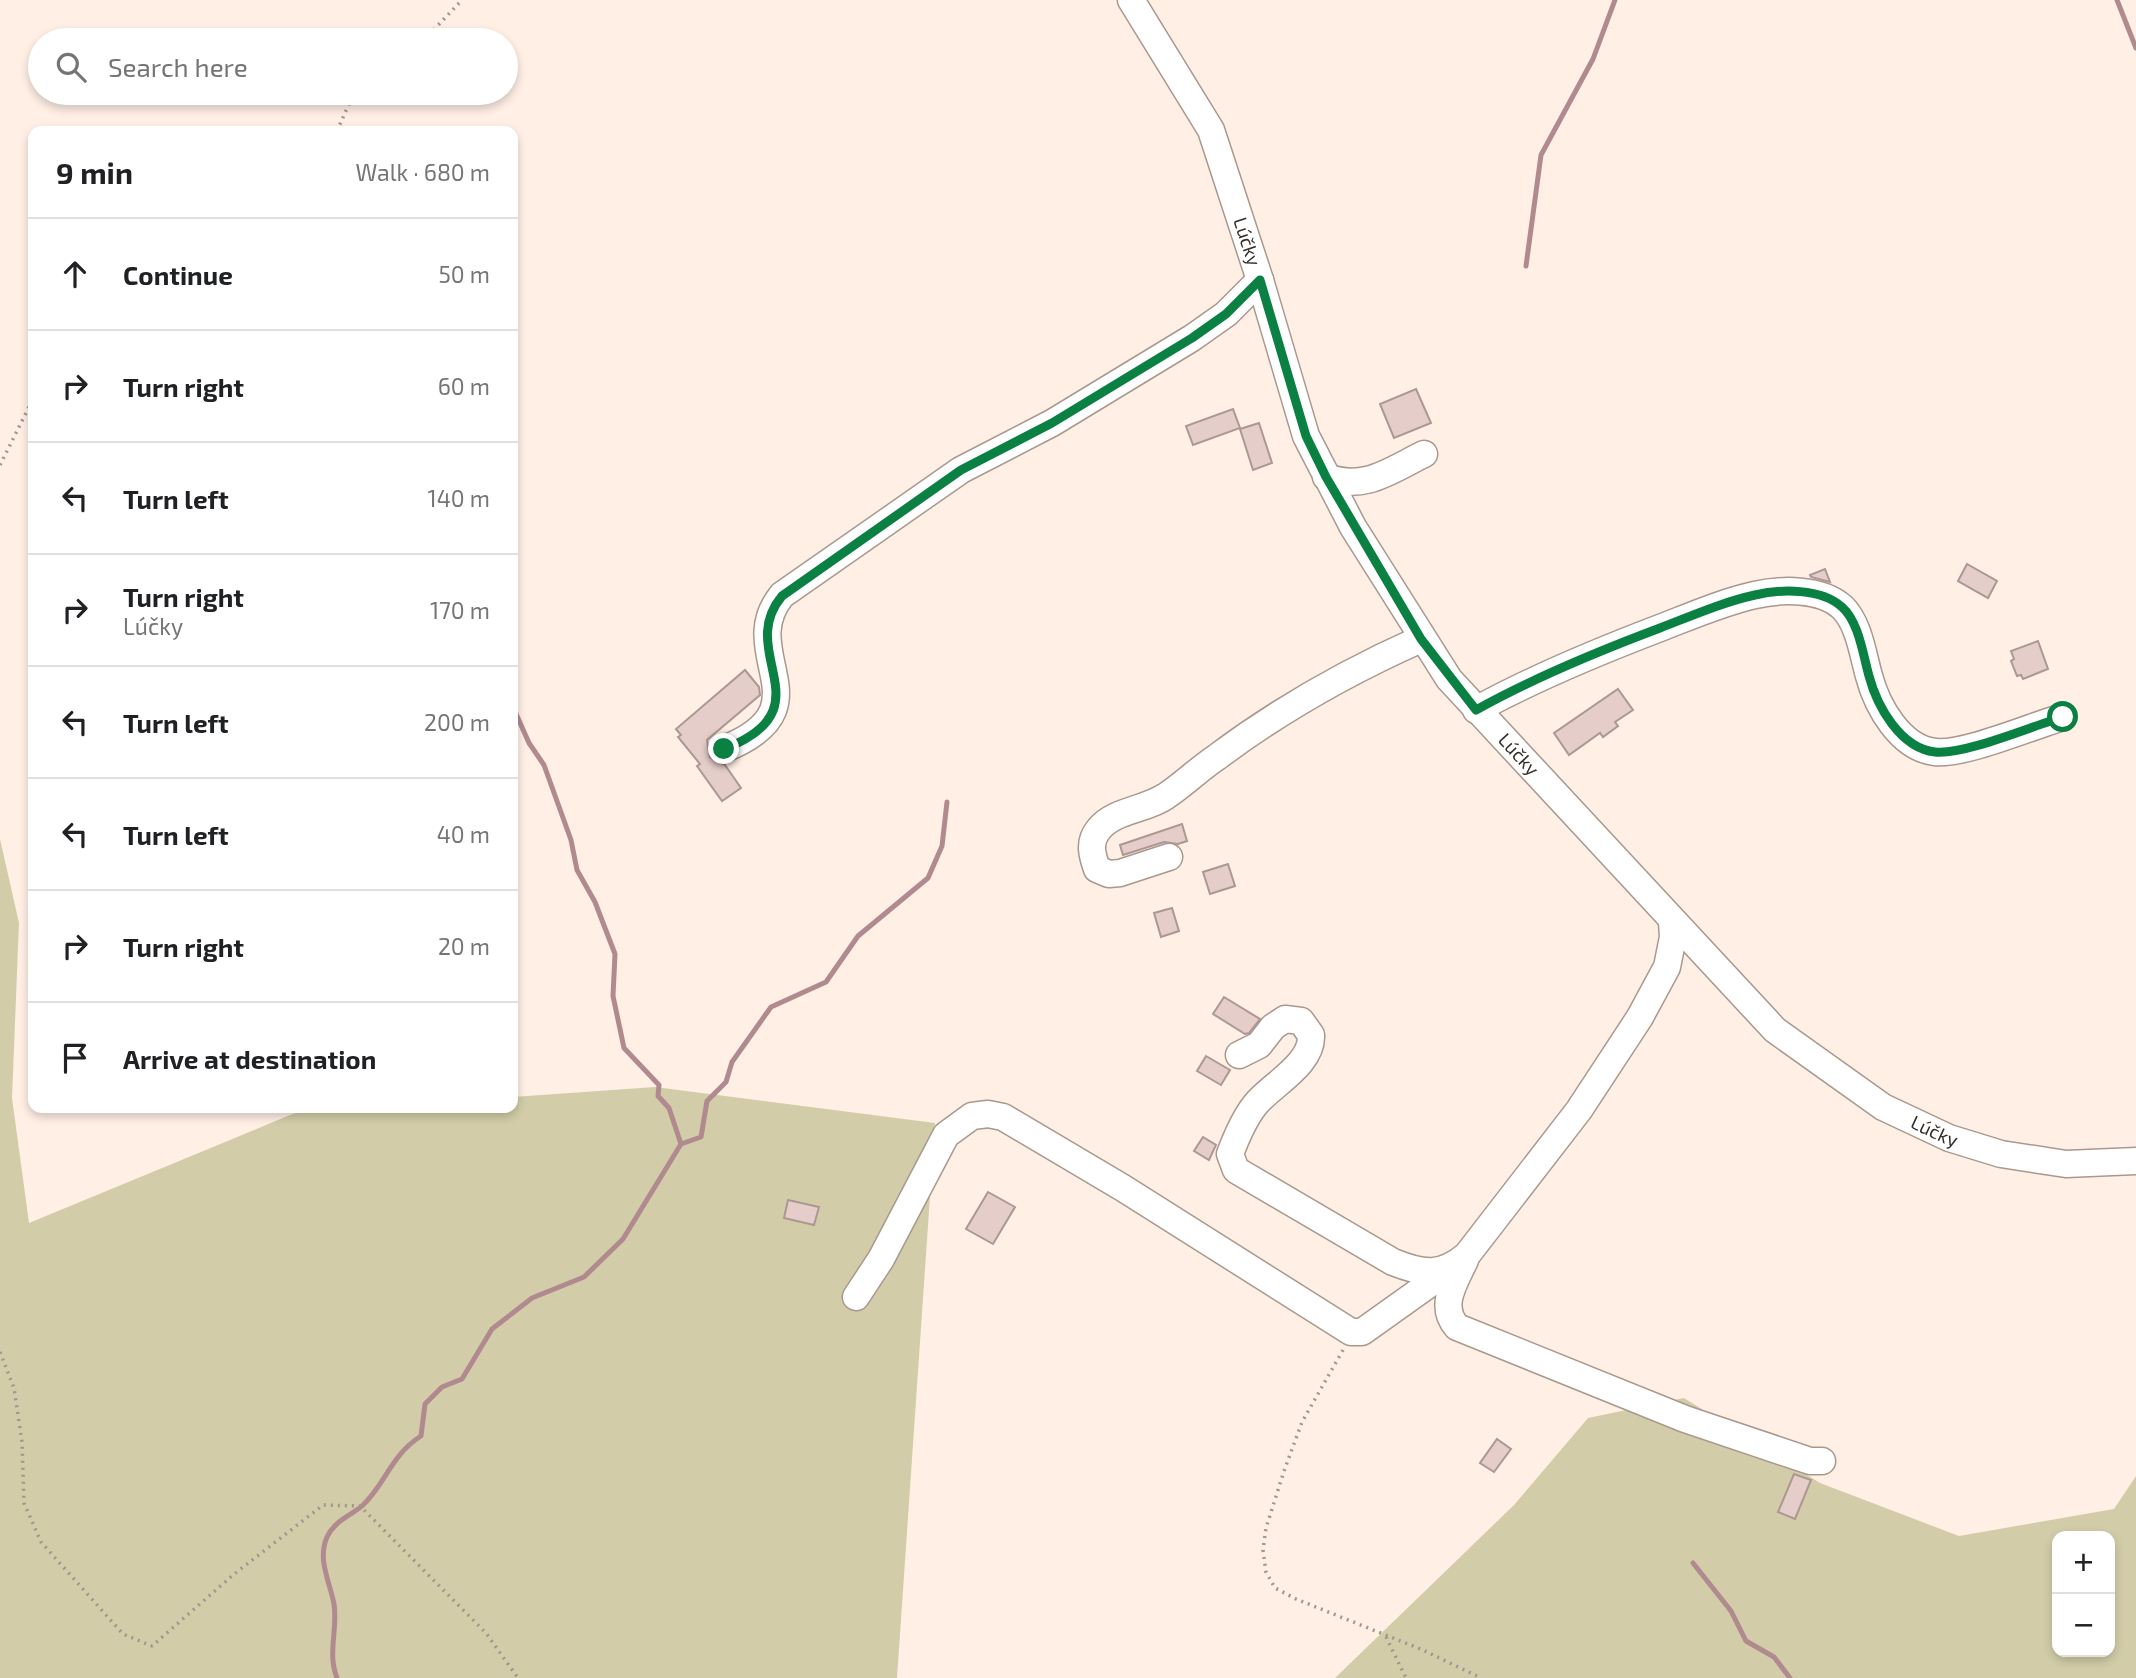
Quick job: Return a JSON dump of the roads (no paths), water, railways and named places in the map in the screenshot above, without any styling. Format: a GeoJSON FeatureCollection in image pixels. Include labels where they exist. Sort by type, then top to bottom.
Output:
{"type":"FeatureCollection","features":[{"type":"Feature","properties":{"kind":"street","name":"Lúčky"},"geometry":{"type":"LineString","coordinates":[[1131,0],[1211,130],[1260,280],[1306,436],[1326,477],[1421,639],[1476,710],[1774,1030],[1883,1107],[1949,1138],[2001,1154],[2066,1164],[2136,1161]]}},
{"type":"Feature","properties":{"kind":"street"},"geometry":{"type":"LineString","coordinates":[[724,749],[760,730],[773,715],[777,699],[767,626],[770,610],[782,596],[961,470],[1052,423],[1192,338],[1226,314],[1260,280]]}},
{"type":"Feature","properties":{"kind":"street"},"geometry":{"type":"LineString","coordinates":[[1326,477],[1345,484],[1358,484],[1423,454]]}},
{"type":"Feature","properties":{"kind":"street"},"geometry":{"type":"LineString","coordinates":[[1476,710],[1529,680],[1585,657],[1720,606],[1756,595],[1782,591],[1808,593],[1843,607],[1853,622],[1872,688],[1884,712],[1900,733],[1919,746],[1936,752],[1964,748],[2063,717]]}},
{"type":"Feature","properties":{"kind":"street"},"geometry":{"type":"LineString","coordinates":[[1169,857],[1109,874],[1097,869],[1092,854],[1092,842],[1106,822],[1164,798],[1216,757],[1317,690],[1352,670],[1421,639]]}},
{"type":"Feature","properties":{"kind":"street"},"geometry":{"type":"LineString","coordinates":[[856,1297],[881,1259],[946,1135],[972,1116],[988,1114],[1003,1116],[1123,1188],[1341,1328],[1351,1332],[1363,1332],[1459,1262],[1579,1110],[1640,1017],[1667,967],[1672,922]]}},
{"type":"Feature","properties":{"kind":"street"},"geometry":{"type":"LineString","coordinates":[[1238,1055],[1259,1045],[1273,1027],[1285,1019],[1301,1021],[1311,1035],[1308,1051],[1296,1067],[1254,1107],[1230,1154],[1236,1170],[1393,1262],[1412,1270],[1432,1272],[1459,1262]]}},
{"type":"Feature","properties":{"kind":"street"},"geometry":{"type":"LineString","coordinates":[[1459,1262],[1446,1307],[1449,1319],[1457,1327],[1685,1419],[1810,1461],[1822,1461]]}},
{"type":"Feature","properties":{"kind":"waterway"},"geometry":{"type":"LineString","coordinates":[[1526,266],[1541,155],[1593,59],[1615,0]]}},
{"type":"Feature","properties":{"kind":"waterway"},"geometry":{"type":"LineString","coordinates":[[2117,0],[2136,48]]}},
{"type":"Feature","properties":{"kind":"waterway"},"geometry":{"type":"LineString","coordinates":[[337,1678],[333,1660],[334,1604],[323,1554],[330,1531],[363,1505],[396,1460],[421,1436],[425,1404],[442,1387],[462,1379],[492,1329],[532,1298],[584,1277],[623,1239],[681,1144],[669,1108],[658,1096],[659,1085],[624,1048],[613,996],[615,954],[595,902],[577,870],[571,840],[544,765],[529,743],[518,718]]}},
{"type":"Feature","properties":{"kind":"waterway"},"geometry":{"type":"LineString","coordinates":[[681,1144],[701,1137],[707,1101],[726,1082],[732,1062],[771,1007],[826,982],[858,936],[928,878],[942,846],[947,802]]}},
{"type":"Feature","properties":{"kind":"waterway"},"geometry":{"type":"LineString","coordinates":[[1693,1563],[1731,1611],[1746,1641],[1774,1657],[1790,1678]]}}]}
